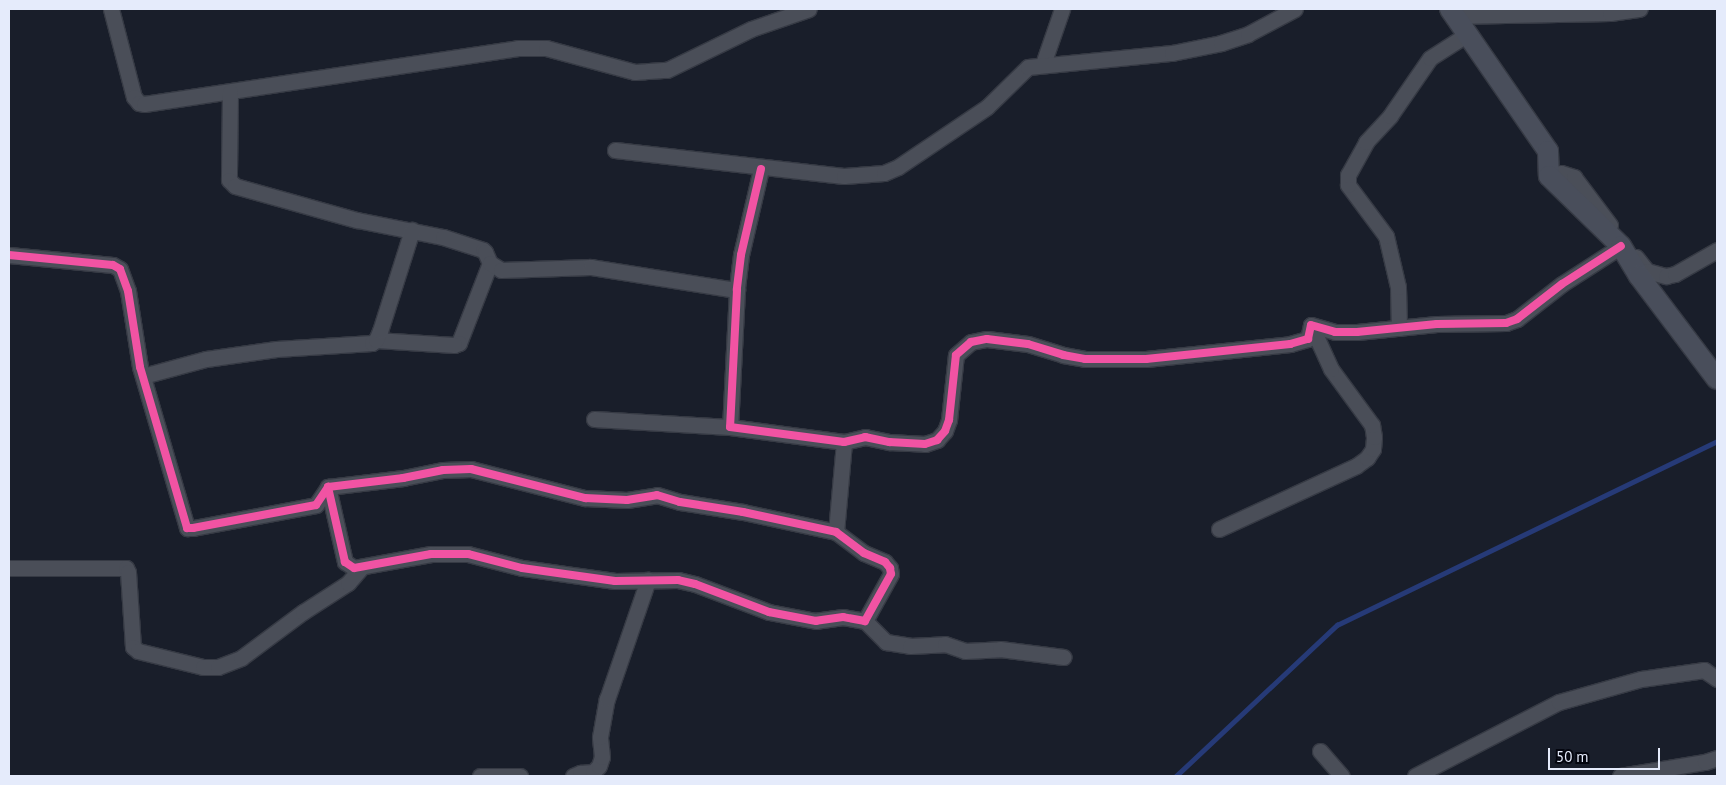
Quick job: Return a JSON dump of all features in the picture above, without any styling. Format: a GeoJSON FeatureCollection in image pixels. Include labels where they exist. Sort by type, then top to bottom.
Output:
{"type":"FeatureCollection","features":[{"type":"Feature","properties":{"kind":"main road"},"geometry":{"type":"LineString","coordinates":[[1452,12],[1466,35],[1548,151],[1550,176],[1621,246],[1638,276],[1717,379]]}},
{"type":"Feature","properties":{"kind":"street"},"geometry":{"type":"LineString","coordinates":[[111,9],[134,98],[139,103],[230,92],[534,47],[546,48],[635,72],[667,70],[751,29],[808,9]]}},
{"type":"Feature","properties":{"kind":"street"},"geometry":{"type":"LineString","coordinates":[[1043,64],[1062,9]]}},
{"type":"Feature","properties":{"kind":"street"},"geometry":{"type":"LineString","coordinates":[[615,150],[844,176],[884,173],[898,167],[987,107],[1028,67],[1043,64],[1163,54],[1201,47],[1248,34],[1295,9]]}},
{"type":"Feature","properties":{"kind":"street"},"geometry":{"type":"LineString","coordinates":[[1452,12],[1610,13],[1640,9]]}},
{"type":"Feature","properties":{"kind":"street"},"geometry":{"type":"LineString","coordinates":[[1399,328],[1398,287],[1386,236],[1348,184],[1348,176],[1366,142],[1390,116],[1430,58],[1466,35]]}},
{"type":"Feature","properties":{"kind":"street"},"geometry":{"type":"LineString","coordinates":[[230,92],[228,124],[231,183],[357,220],[412,230],[483,250],[490,262],[501,270],[591,266],[737,290]]}},
{"type":"Feature","properties":{"kind":"street"},"geometry":{"type":"LineString","coordinates":[[730,427],[737,290],[741,255],[761,168]]}},
{"type":"Feature","properties":{"kind":"street"},"geometry":{"type":"LineString","coordinates":[[1550,176],[1562,173],[1574,177],[1647,271],[1666,276],[1675,274],[1717,250]]}},
{"type":"Feature","properties":{"kind":"street"},"geometry":{"type":"LineString","coordinates":[[376,340],[412,230]]}},
{"type":"Feature","properties":{"kind":"street"},"geometry":{"type":"LineString","coordinates":[[1311,325],[1335,332],[1437,324],[1506,322],[1517,319],[1562,284],[1621,246]]}},
{"type":"Feature","properties":{"kind":"street"},"geometry":{"type":"LineString","coordinates":[[9,254],[118,267],[128,291],[137,354],[187,528],[316,505],[328,487],[403,478],[443,470],[471,469],[585,498],[627,500],[657,495],[680,502],[743,512],[836,532],[864,553],[885,562],[892,571],[865,621]]}},
{"type":"Feature","properties":{"kind":"street"},"geometry":{"type":"LineString","coordinates":[[143,376],[206,359],[276,349],[365,345],[376,340],[457,345],[490,262]]}},
{"type":"Feature","properties":{"kind":"street"},"geometry":{"type":"LineString","coordinates":[[594,419],[730,427],[844,442],[865,437],[889,442],[925,444],[937,440],[945,431],[949,420],[956,355],[971,342],[987,339],[1028,344],[1063,356],[1085,359],[1146,359],[1290,344],[1308,339],[1311,325]]}},
{"type":"Feature","properties":{"kind":"street"},"geometry":{"type":"LineString","coordinates":[[1218,529],[1356,466],[1373,449],[1372,425],[1331,369],[1311,325]]}},
{"type":"Feature","properties":{"kind":"street"},"geometry":{"type":"LineString","coordinates":[[836,532],[844,442]]}},
{"type":"Feature","properties":{"kind":"street"},"geometry":{"type":"LineString","coordinates":[[328,487],[345,562],[354,568],[407,557],[452,553],[468,554],[522,568],[615,581],[678,580],[695,584],[768,612],[816,621],[843,617],[865,621],[886,642],[910,646],[945,644],[965,651],[1000,649],[1063,656]]}},
{"type":"Feature","properties":{"kind":"street"},"geometry":{"type":"LineString","coordinates":[[9,568],[126,568],[128,572],[133,647],[138,651],[203,667],[218,667],[241,658],[303,612],[348,583],[361,568]]}},
{"type":"Feature","properties":{"kind":"street"},"geometry":{"type":"LineString","coordinates":[[573,776],[580,773],[593,772],[599,766],[602,757],[600,737],[607,699],[648,580]]}},
{"type":"Feature","properties":{"kind":"street"},"geometry":{"type":"LineString","coordinates":[[1415,776],[1560,702],[1641,679],[1704,670],[1717,679]]}},
{"type":"Feature","properties":{"kind":"street"},"geometry":{"type":"LineString","coordinates":[[1320,752],[1342,776]]}},
{"type":"Feature","properties":{"kind":"street"},"geometry":{"type":"LineString","coordinates":[[1620,776],[1705,762],[1717,758]]}},
{"type":"Feature","properties":{"kind":"street"},"geometry":{"type":"LineString","coordinates":[[480,776],[520,776]]}},
{"type":"Feature","properties":{"kind":"waterway"},"geometry":{"type":"LineString","coordinates":[[1176,776],[1337,625],[1717,441]]}},
{"type":"Feature","properties":{"kind":"cycle path"},"geometry":{"type":"LineString","coordinates":[[761,169],[741,255],[737,290],[730,427],[844,442],[865,437],[889,442],[925,444],[937,440],[945,431],[949,420],[956,355],[971,342],[987,339],[1028,344],[1063,355],[1085,359],[1146,359],[1290,344],[1308,339],[1311,325],[1335,332],[1357,332],[1437,324],[1506,323],[1517,319],[1562,284],[1621,246]]}},
{"type":"Feature","properties":{"kind":"cycle path"},"geometry":{"type":"LineString","coordinates":[[9,255],[113,265],[120,269],[128,291],[140,367],[187,528],[316,505],[328,487],[403,478],[443,470],[471,469],[585,498],[627,500],[657,495],[680,502],[743,512],[836,532],[864,553],[885,562],[890,568],[891,574],[865,621],[843,617],[816,621],[769,612],[695,584],[678,580],[615,581],[522,568],[468,554],[431,554],[354,568],[345,562],[328,487]]}}]}
